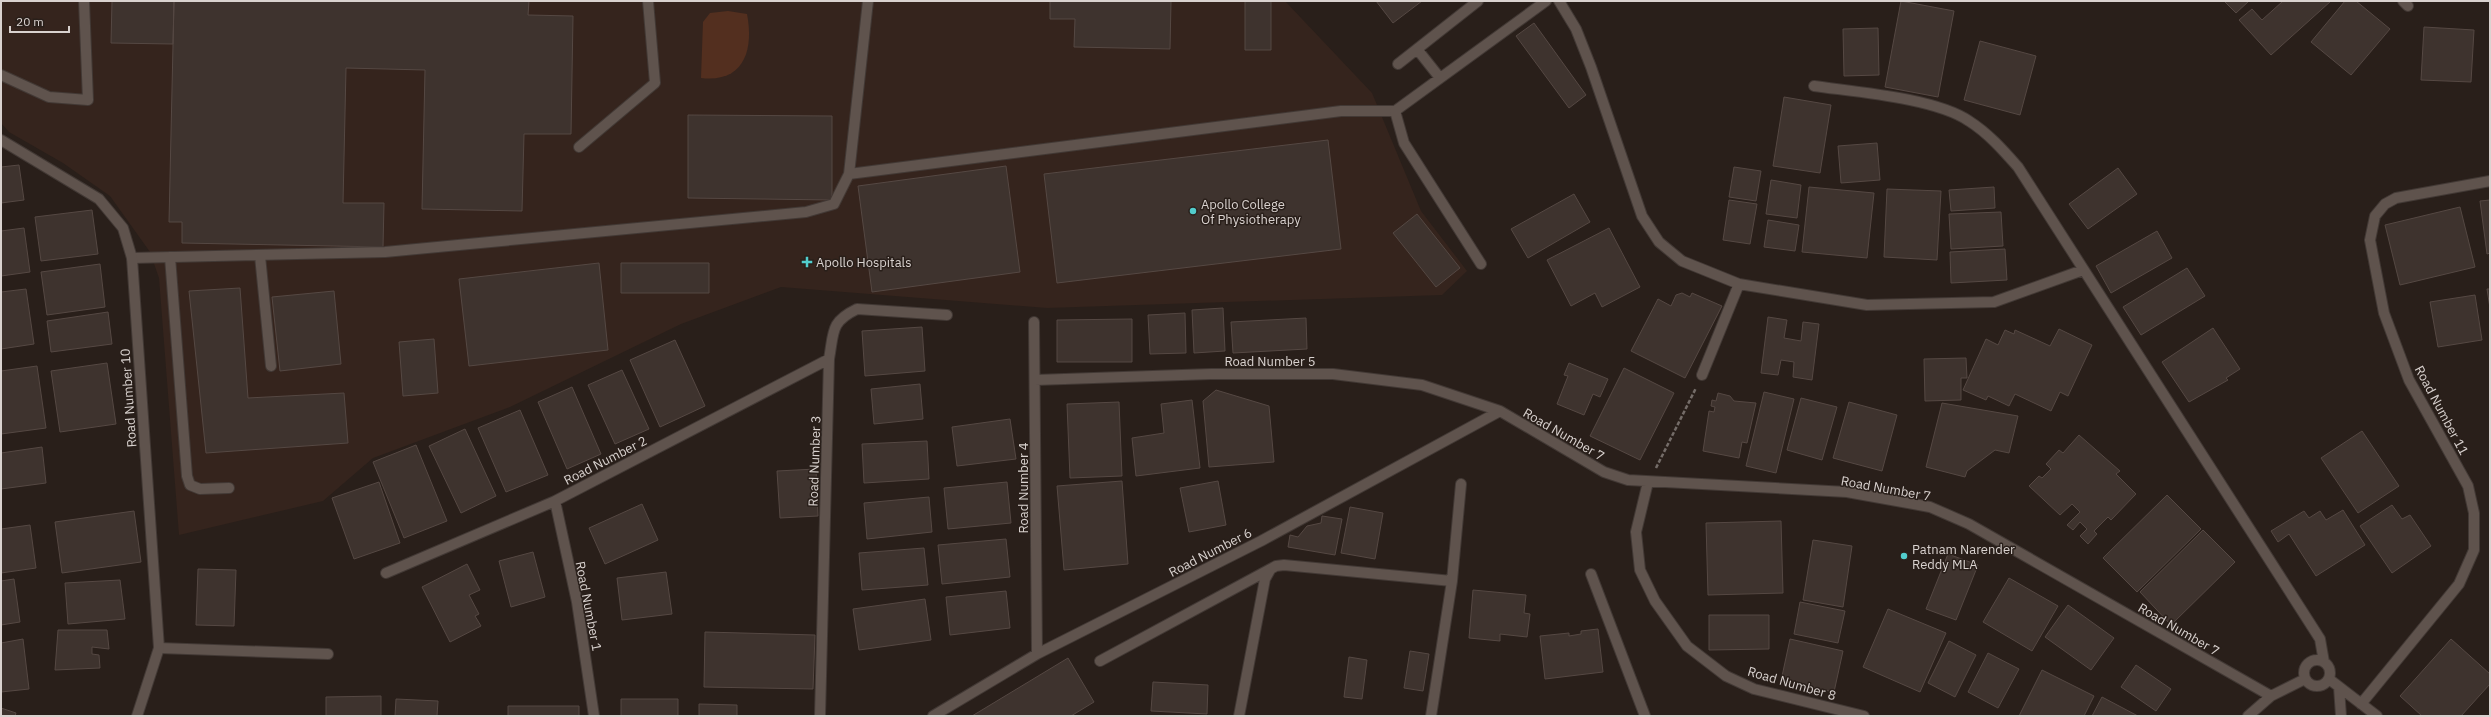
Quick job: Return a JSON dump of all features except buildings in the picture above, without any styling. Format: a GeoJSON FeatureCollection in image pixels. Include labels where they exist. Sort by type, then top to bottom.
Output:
{"type":"FeatureCollection","features":[{"type":"Feature","properties":{"kind":"street"},"geometry":{"type":"LineString","coordinates":[[1,75],[49,97],[88,100],[84,1]]}},
{"type":"Feature","properties":{"kind":"street"},"geometry":{"type":"LineString","coordinates":[[579,147],[655,83],[648,1]]}},
{"type":"Feature","properties":{"kind":"street"},"geometry":{"type":"LineString","coordinates":[[132,258],[260,256],[392,251],[806,212],[834,204],[849,174],[868,1]]}},
{"type":"Feature","properties":{"kind":"street"},"geometry":{"type":"LineString","coordinates":[[1398,64],[1478,1]]}},
{"type":"Feature","properties":{"kind":"street"},"geometry":{"type":"LineString","coordinates":[[849,174],[1341,111],[1395,111],[1546,1]]}},
{"type":"Feature","properties":{"kind":"street"},"geometry":{"type":"LineString","coordinates":[[1559,1],[1576,29],[1642,216],[1659,242],[1682,261],[1739,284],[1867,305],[1994,302],[2083,270]]}},
{"type":"Feature","properties":{"kind":"street"},"geometry":{"type":"LineString","coordinates":[[1417,49],[1440,78]]}},
{"type":"Feature","properties":{"kind":"street"},"geometry":{"type":"LineString","coordinates":[[1814,86],[1931,104],[1968,120],[1997,144],[2018,167],[2320,639],[2324,662],[2330,671],[2329,679],[2319,687],[2311,685],[2306,679],[2304,671],[2309,663],[2317,660],[2324,662]]}},
{"type":"Feature","properties":{"kind":"street"},"geometry":{"type":"LineString","coordinates":[[1395,111],[1404,144],[1481,264]]}},
{"type":"Feature","properties":{"kind":"street","name":"Road Number 10"},"geometry":{"type":"LineString","coordinates":[[1,140],[99,199],[123,228],[132,258],[159,648],[137,716]]}},
{"type":"Feature","properties":{"kind":"street","name":"Road Number 11"},"geometry":{"type":"LineString","coordinates":[[2361,704],[2459,584],[2474,550],[2474,513],[2468,486],[2409,380],[2384,313],[2370,240],[2375,216],[2385,204],[2396,198],[2490,181]]}},
{"type":"Feature","properties":{"kind":"street"},"geometry":{"type":"LineString","coordinates":[[260,256],[271,366]]}},
{"type":"Feature","properties":{"kind":"street"},"geometry":{"type":"LineString","coordinates":[[170,257],[187,476],[190,485],[200,489],[229,488]]}},
{"type":"Feature","properties":{"kind":"street"},"geometry":{"type":"LineString","coordinates":[[1702,375],[1739,284]]}},
{"type":"Feature","properties":{"kind":"street","name":"Road Number 3"},"geometry":{"type":"LineString","coordinates":[[820,716],[830,359],[836,324],[844,315],[857,309],[947,315]]}},
{"type":"Feature","properties":{"kind":"street","name":"Road Number 4"},"geometry":{"type":"LineString","coordinates":[[1034,322],[1037,654]]}},
{"type":"Feature","properties":{"kind":"street","name":"Road Number 2"},"geometry":{"type":"LineString","coordinates":[[386,573],[555,501],[830,359]]}},
{"type":"Feature","properties":{"kind":"street","name":"Road Number 5"},"geometry":{"type":"LineString","coordinates":[[1035,380],[1211,374],[1333,374],[1422,385],[1500,411]]}},
{"type":"Feature","properties":{"kind":"street","name":"Road Number 7"},"geometry":{"type":"LineString","coordinates":[[1500,411],[1604,472],[1628,480],[1847,492],[1930,507],[1969,524],[2271,696]]}},
{"type":"Feature","properties":{"kind":"street","name":"Road Number 6"},"geometry":{"type":"LineString","coordinates":[[933,716],[1037,654],[1261,541],[1500,411]]}},
{"type":"Feature","properties":{"kind":"street","name":"Road Number 8"},"geometry":{"type":"LineString","coordinates":[[1648,482],[1636,532],[1640,570],[1655,601],[1687,646],[1726,676],[1754,688],[1864,716]]}},
{"type":"Feature","properties":{"kind":"street"},"geometry":{"type":"LineString","coordinates":[[1431,716],[1452,581],[1461,484]]}},
{"type":"Feature","properties":{"kind":"street","name":"Road Number 1"},"geometry":{"type":"LineString","coordinates":[[555,501],[577,602],[594,716]]}},
{"type":"Feature","properties":{"kind":"street"},"geometry":{"type":"LineString","coordinates":[[1100,662],[1270,570],[1284,564],[1452,581]]}},
{"type":"Feature","properties":{"kind":"street"},"geometry":{"type":"LineString","coordinates":[[1239,716],[1265,579],[1270,570]]}},
{"type":"Feature","properties":{"kind":"street"},"geometry":{"type":"LineString","coordinates":[[1591,574],[1645,716]]}},
{"type":"Feature","properties":{"kind":"street"},"geometry":{"type":"LineString","coordinates":[[159,648],[328,654]]}},
{"type":"Feature","properties":{"kind":"street"},"geometry":{"type":"LineString","coordinates":[[2248,716],[2271,696],[2306,679]]}},
{"type":"Feature","properties":{"kind":"street"},"geometry":{"type":"LineString","coordinates":[[2329,679],[2377,716]]}},
{"type":"Feature","properties":{"kind":"street"},"geometry":{"type":"LineString","coordinates":[[2339,687],[2341,716]]}},
{"type":"Feature","properties":{"kind":"path"},"geometry":{"type":"LineString","coordinates":[[1648,482],[1702,375]]}},
{"type":"Feature","properties":{"kind":"shaded area","name":"Apollo Hospitals"},"geometry":{"type":"Polygon","coordinates":[[[1,1],[1285,1],[1372,93],[1421,211],[1467,271],[1442,295],[1047,308],[781,287],[681,324],[510,407],[373,458],[323,501],[179,535],[159,278],[150,252],[110,196],[63,163],[9,132],[1,123],[1,1]]]}},
{"type":"Feature","properties":{"kind":"shaded area"},"geometry":{"type":"Polygon","coordinates":[[[728,11],[747,14],[749,40],[743,61],[736,69],[727,75],[716,78],[701,78],[703,22],[710,13],[728,11]]]}},
{"type":"Feature","properties":{"kind":"place","name":"Apollo College Of Physiotherapy"},"geometry":{"type":"Point","coordinates":[1193,211]}},
{"type":"Feature","properties":{"kind":"place","name":"Apollo Hospitals"},"geometry":{"type":"Point","coordinates":[807,262]}},
{"type":"Feature","properties":{"kind":"place","name":"Patnam Narender Reddy MLA"},"geometry":{"type":"Point","coordinates":[1904,556]}}]}
